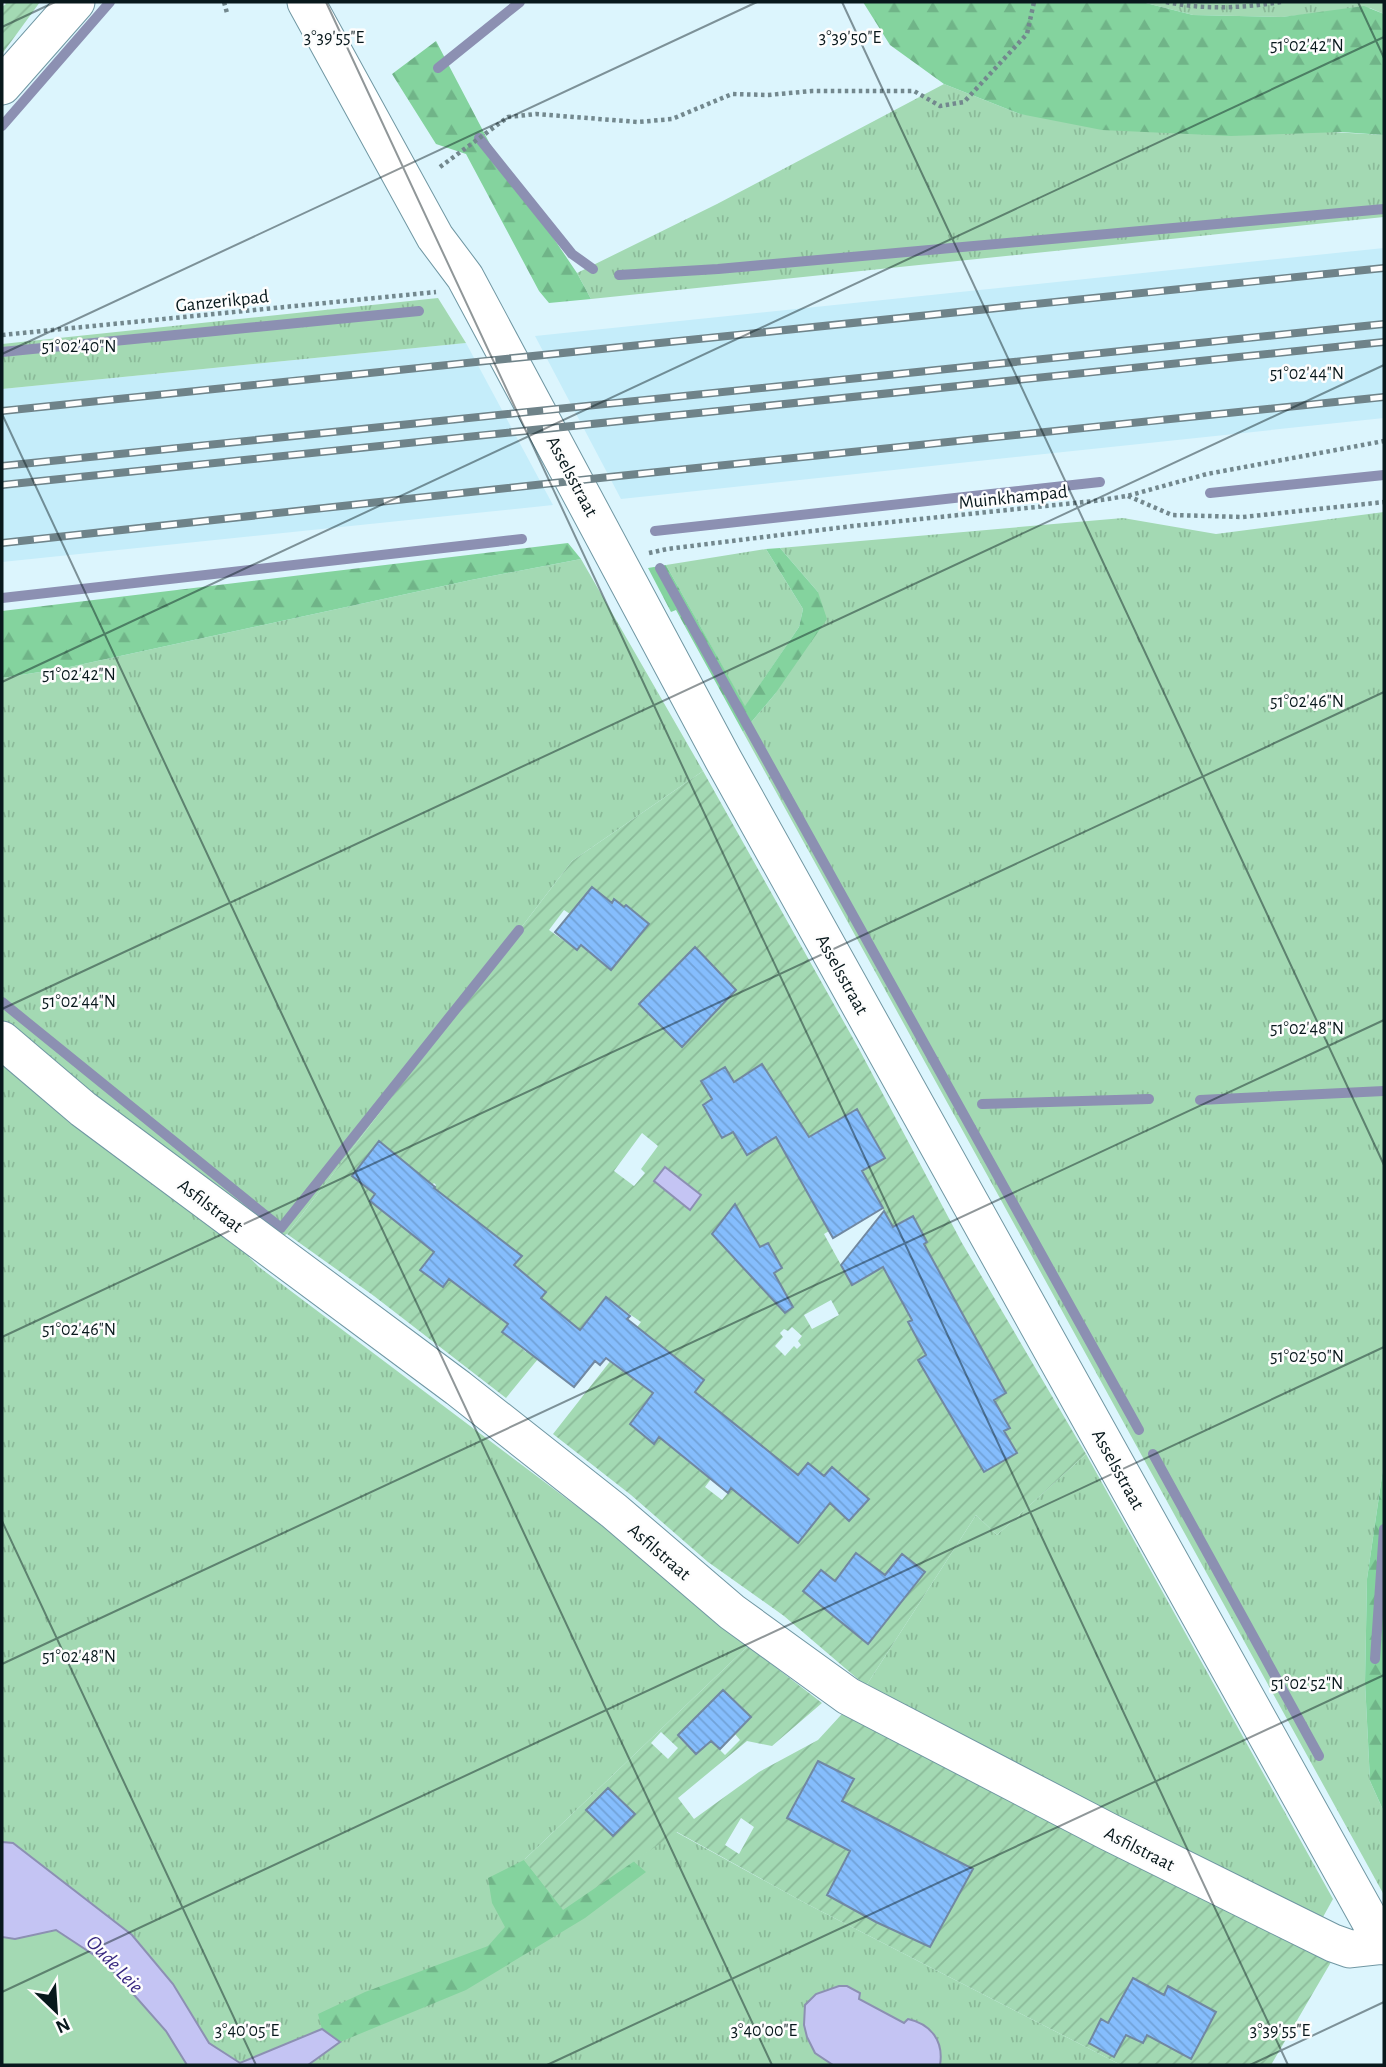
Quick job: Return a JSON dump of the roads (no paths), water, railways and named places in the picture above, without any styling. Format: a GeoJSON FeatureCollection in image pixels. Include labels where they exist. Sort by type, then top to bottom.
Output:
{"type":"FeatureCollection","features":[{"type":"Feature","properties":{"kind":"street"},"geometry":{"type":"LineString","coordinates":[[2,86],[76,2]]}},
{"type":"Feature","properties":{"kind":"street","name":"Asselsstraat"},"geometry":{"type":"LineString","coordinates":[[306,2],[435,237],[466,277],[723,759],[1384,1945]]}},
{"type":"Feature","properties":{"kind":"street","name":"Asfilstraat"},"geometry":{"type":"LineString","coordinates":[[2,1040],[83,1108],[458,1388],[614,1511],[732,1612],[848,1696],[1109,1832],[1332,1943],[1350,1949],[1384,1945]]}},
{"type":"Feature","properties":{"kind":"water"},"geometry":{"type":"Polygon","coordinates":[[[665,1167],[701,1195],[690,1210],[654,1181],[665,1167]]]}},
{"type":"Feature","properties":{"kind":"water","name":"Oude Leie"},"geometry":{"type":"Polygon","coordinates":[[[2,1842],[13,1843],[132,1935],[173,1984],[209,2043],[240,2063],[322,2029],[340,2042],[308,2065],[187,2065],[166,2031],[106,1963],[56,1930],[15,1939],[2,1937],[2,1842]]]}},
{"type":"Feature","properties":{"kind":"water"},"geometry":{"type":"Polygon","coordinates":[[[847,1986],[860,1993],[859,1999],[904,2023],[908,2019],[929,2029],[938,2041],[940,2065],[833,2065],[815,2053],[804,2025],[805,2005],[816,1994],[847,1986]]]}},
{"type":"Feature","properties":{"kind":"waterway"},"geometry":{"type":"LineString","coordinates":[[2,126],[110,2]]}},
{"type":"Feature","properties":{"kind":"waterway"},"geometry":{"type":"LineString","coordinates":[[438,68],[520,2]]}},
{"type":"Feature","properties":{"kind":"waterway"},"geometry":{"type":"LineString","coordinates":[[479,138],[572,254],[593,269]]}},
{"type":"Feature","properties":{"kind":"waterway"},"geometry":{"type":"LineString","coordinates":[[619,275],[718,269],[1384,209]]}},
{"type":"Feature","properties":{"kind":"waterway"},"geometry":{"type":"LineString","coordinates":[[2,352],[419,311]]}},
{"type":"Feature","properties":{"kind":"waterway"},"geometry":{"type":"LineString","coordinates":[[1210,493],[1384,475]]}},
{"type":"Feature","properties":{"kind":"waterway"},"geometry":{"type":"LineString","coordinates":[[655,531],[1100,482]]}},
{"type":"Feature","properties":{"kind":"waterway"},"geometry":{"type":"LineString","coordinates":[[2,598],[522,539]]}},
{"type":"Feature","properties":{"kind":"waterway"},"geometry":{"type":"LineString","coordinates":[[660,568],[1139,1430]]}},
{"type":"Feature","properties":{"kind":"waterway"},"geometry":{"type":"LineString","coordinates":[[2,1002],[281,1228],[519,930]]}},
{"type":"Feature","properties":{"kind":"waterway"},"geometry":{"type":"LineString","coordinates":[[1200,1100],[1384,1091]]}},
{"type":"Feature","properties":{"kind":"waterway"},"geometry":{"type":"LineString","coordinates":[[982,1104],[1149,1099]]}},
{"type":"Feature","properties":{"kind":"waterway"},"geometry":{"type":"LineString","coordinates":[[1153,1454],[1319,1756]]}},
{"type":"Feature","properties":{"kind":"waterway"},"geometry":{"type":"LineString","coordinates":[[1375,1659],[1384,1529]]}},
{"type":"Feature","properties":{"kind":"railway"},"geometry":{"type":"LineString","coordinates":[[2,411],[1384,268]]}},
{"type":"Feature","properties":{"kind":"railway"},"geometry":{"type":"LineString","coordinates":[[2,466],[1384,324]]}},
{"type":"Feature","properties":{"kind":"railway"},"geometry":{"type":"LineString","coordinates":[[2,485],[1384,342]]}},
{"type":"Feature","properties":{"kind":"railway"},"geometry":{"type":"LineString","coordinates":[[2,543],[1384,397]]}}]}
